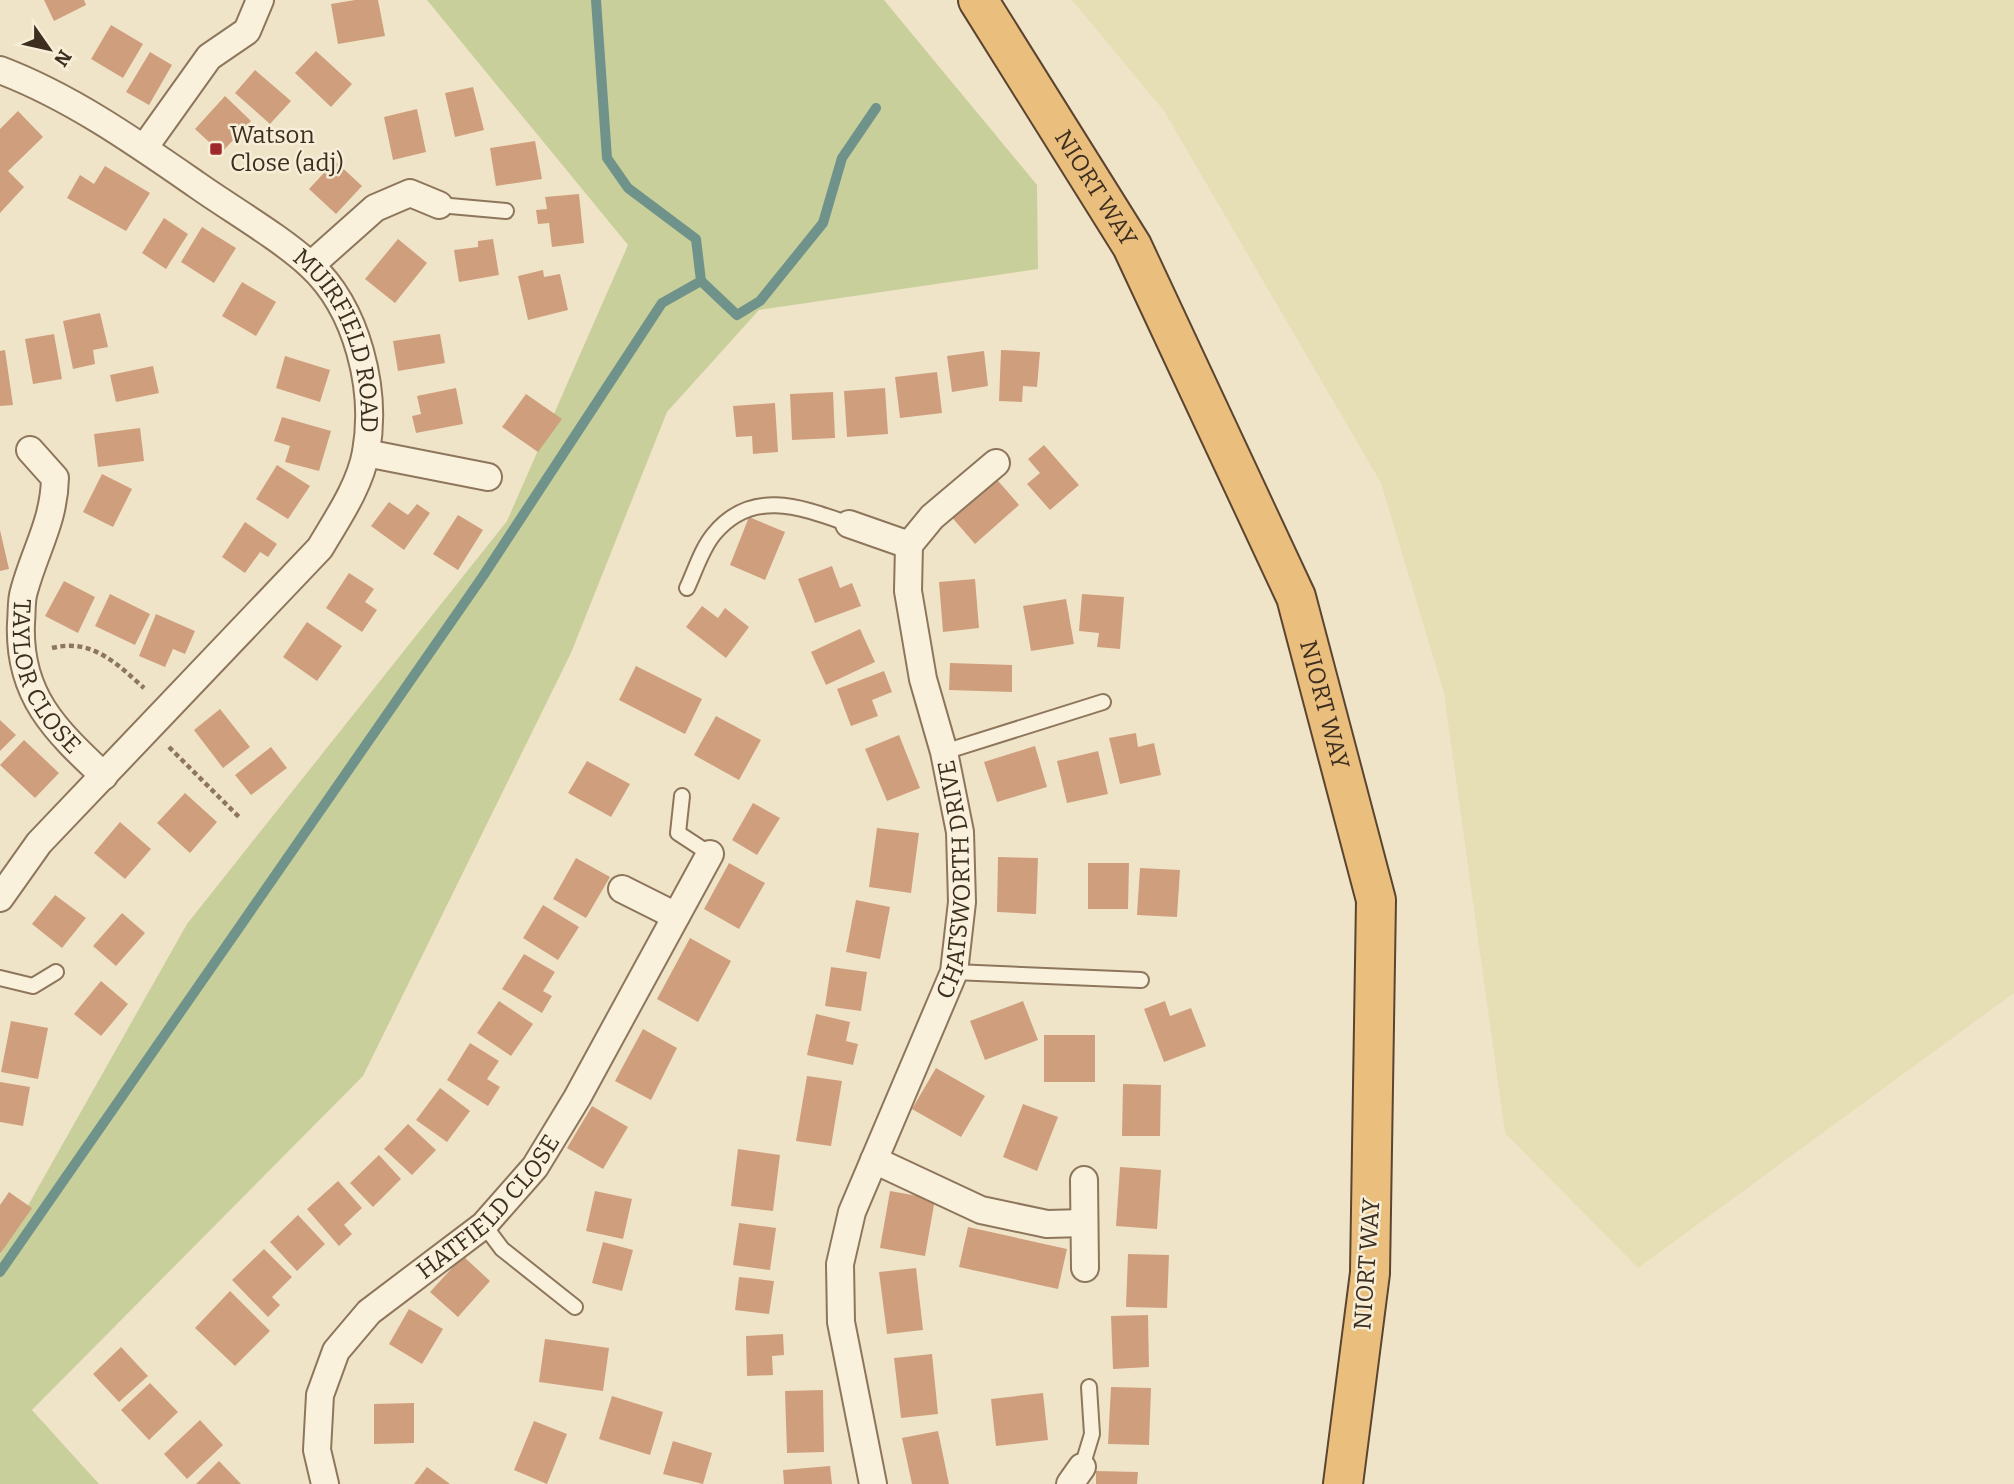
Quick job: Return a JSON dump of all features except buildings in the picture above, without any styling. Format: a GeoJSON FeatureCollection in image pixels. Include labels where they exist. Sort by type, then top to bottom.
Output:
{"type":"FeatureCollection","features":[{"type":"Feature","properties":{"kind":"highway","name":"NIORT WAY"},"geometry":{"type":"LineString","coordinates":[[978,0],[1132,246],[1296,597],[1376,900],[1370,1273],[1343,1484]]}},
{"type":"Feature","properties":{"kind":"street"},"geometry":{"type":"LineString","coordinates":[[144,148],[209,57],[247,30],[260,0]]}},
{"type":"Feature","properties":{"kind":"street","name":"MUIRFIELD ROAD"},"geometry":{"type":"LineString","coordinates":[[0,70],[41,85],[144,148],[311,265],[339,302],[359,344],[368,405],[366,453],[345,505],[320,548],[39,843],[0,898]]}},
{"type":"Feature","properties":{"kind":"street"},"geometry":{"type":"LineString","coordinates":[[311,265],[375,208],[410,193],[439,205]]}},
{"type":"Feature","properties":{"kind":"street","name":"TAYLOR CLOSE"},"geometry":{"type":"LineString","coordinates":[[30,450],[55,478],[55,506],[23,592],[21,637],[24,672],[41,709],[60,735],[104,776]]}},
{"type":"Feature","properties":{"kind":"street"},"geometry":{"type":"LineString","coordinates":[[366,453],[488,477]]}},
{"type":"Feature","properties":{"kind":"street"},"geometry":{"type":"LineString","coordinates":[[849,524],[909,545],[932,517],[996,463]]}},
{"type":"Feature","properties":{"kind":"street","name":"CHATSWORTH DRIVE"},"geometry":{"type":"LineString","coordinates":[[873,1484],[841,1322],[840,1264],[852,1212],[954,972],[962,902],[960,832],[944,752],[923,679],[908,591],[909,545]]}},
{"type":"Feature","properties":{"kind":"street","name":"HATFIELD CLOSE"},"geometry":{"type":"LineString","coordinates":[[325,1484],[317,1450],[320,1395],[337,1351],[369,1312],[484,1225],[535,1167],[710,855]]}},
{"type":"Feature","properties":{"kind":"street"},"geometry":{"type":"LineString","coordinates":[[622,889],[677,916]]}},
{"type":"Feature","properties":{"kind":"street"},"geometry":{"type":"LineString","coordinates":[[874,1160],[981,1210],[1047,1224],[1084,1223]]}},
{"type":"Feature","properties":{"kind":"street"},"geometry":{"type":"LineString","coordinates":[[1084,1180],[1085,1268]]}},
{"type":"Feature","properties":{"kind":"lane"},"geometry":{"type":"LineString","coordinates":[[439,205],[506,211]]}},
{"type":"Feature","properties":{"kind":"lane"},"geometry":{"type":"LineString","coordinates":[[687,588],[713,535],[741,510],[774,504],[808,510],[849,524]]}},
{"type":"Feature","properties":{"kind":"lane"},"geometry":{"type":"LineString","coordinates":[[944,752],[1103,702]]}},
{"type":"Feature","properties":{"kind":"lane"},"geometry":{"type":"LineString","coordinates":[[682,796],[678,833],[710,855]]}},
{"type":"Feature","properties":{"kind":"lane"},"geometry":{"type":"LineString","coordinates":[[0,978],[33,986],[56,971]]}},
{"type":"Feature","properties":{"kind":"lane"},"geometry":{"type":"LineString","coordinates":[[954,972],[1141,980]]}},
{"type":"Feature","properties":{"kind":"lane"},"geometry":{"type":"LineString","coordinates":[[484,1225],[502,1249],[575,1307]]}},
{"type":"Feature","properties":{"kind":"lane"},"geometry":{"type":"LineString","coordinates":[[1076,1476],[1092,1434],[1089,1387]]}},
{"type":"Feature","properties":{"kind":"shaded area"},"geometry":{"type":"Polygon","coordinates":[[[1072,0],[2014,0],[2014,993],[1638,1268],[1505,1133],[1444,693],[1381,483],[1164,111],[1072,0]]]}},
{"type":"Feature","properties":{"kind":"green space"},"geometry":{"type":"Polygon","coordinates":[[[427,0],[884,0],[1037,185],[1038,269],[759,310],[667,412],[571,653],[363,1076],[32,1410],[99,1484],[0,1484],[0,1255],[187,924],[507,521],[628,245],[427,0]]]}},
{"type":"Feature","properties":{"kind":"waterway"},"geometry":{"type":"LineString","coordinates":[[0,1272],[483,576],[662,303],[701,281],[696,239],[628,188],[607,158],[596,0]]}},
{"type":"Feature","properties":{"kind":"waterway"},"geometry":{"type":"LineString","coordinates":[[701,281],[737,315],[760,301],[823,223],[842,158],[876,108]]}},
{"type":"Feature","properties":{"kind":"place","name":"Watson Close (adj)"},"geometry":{"type":"Point","coordinates":[216,149]}}]}
